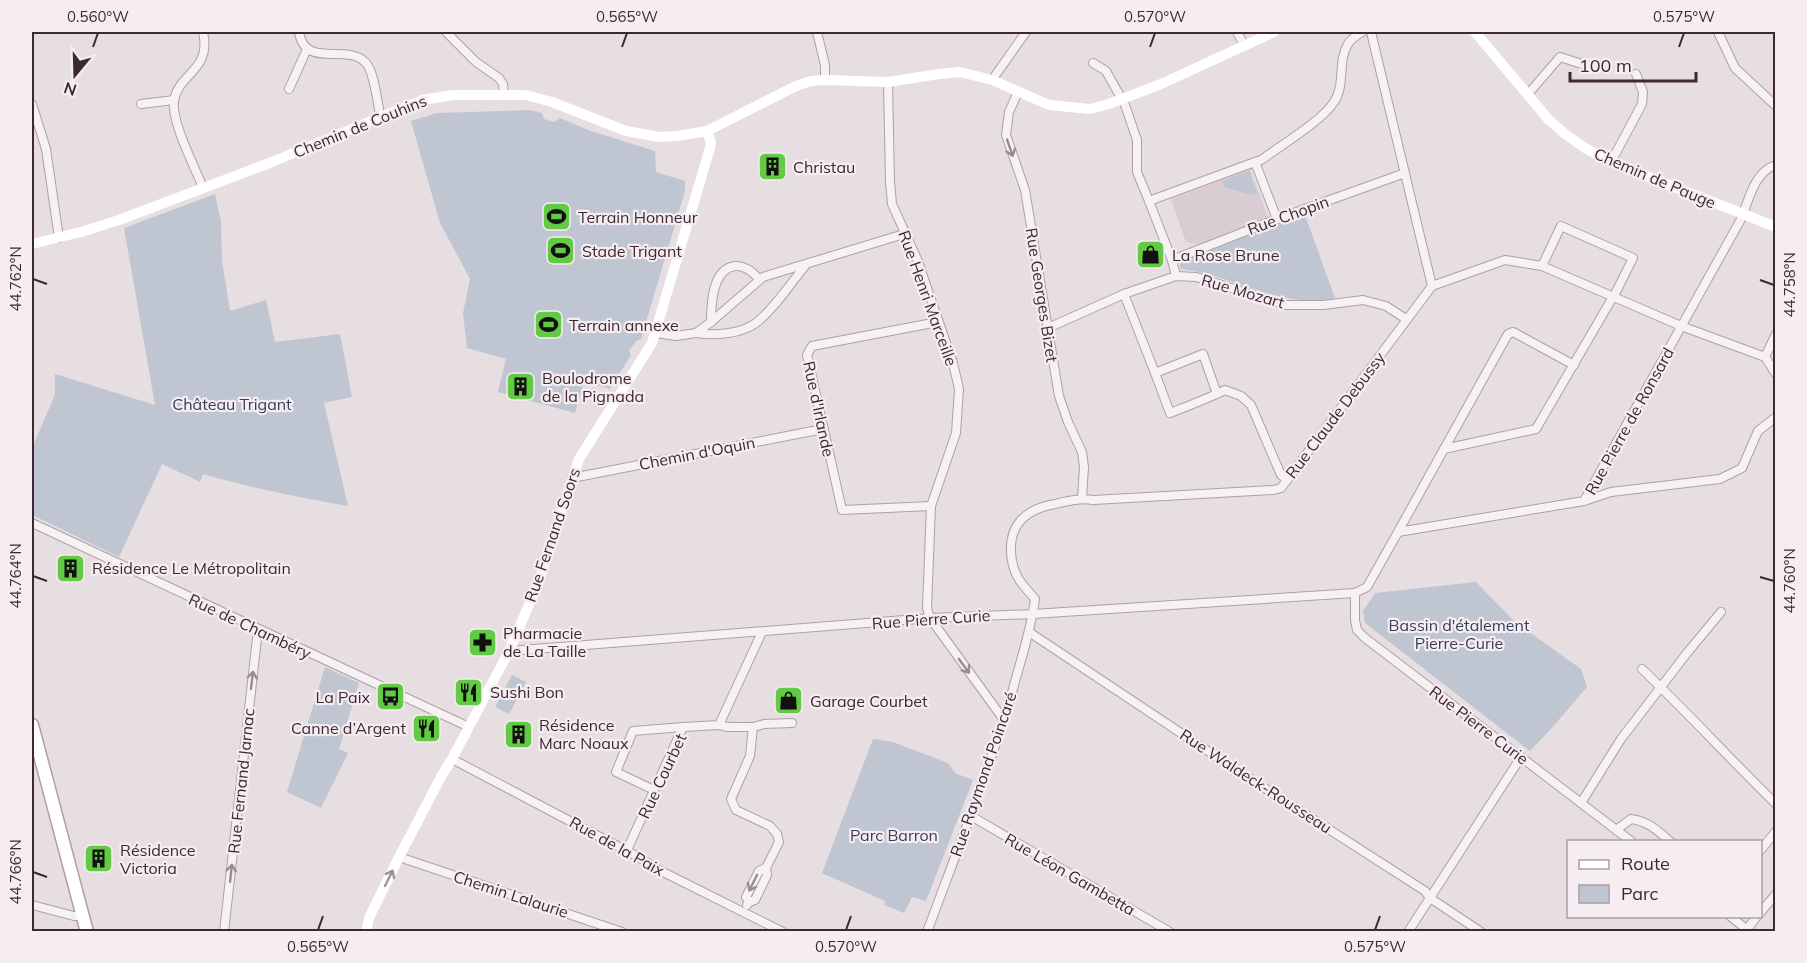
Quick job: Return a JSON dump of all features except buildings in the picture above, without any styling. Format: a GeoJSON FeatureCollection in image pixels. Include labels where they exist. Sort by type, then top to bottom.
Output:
{"type":"FeatureCollection","features":[{"type":"Feature","properties":{"kind":"main road"},"geometry":{"type":"LineString","coordinates":[[32,728],[87,932]]}},
{"type":"Feature","properties":{"kind":"street"},"geometry":{"type":"LineString","coordinates":[[203,32],[205,48],[200,63],[179,89],[174,100],[176,119],[203,188]]}},
{"type":"Feature","properties":{"kind":"street"},"geometry":{"type":"LineString","coordinates":[[299,32],[302,44],[307,49],[314,52],[355,56],[365,62],[370,69],[381,118]]}},
{"type":"Feature","properties":{"kind":"street"},"geometry":{"type":"LineString","coordinates":[[446,32],[476,62],[499,78],[503,84],[504,94]]}},
{"type":"Feature","properties":{"kind":"street"},"geometry":{"type":"LineString","coordinates":[[817,32],[825,64],[825,80]]}},
{"type":"Feature","properties":{"kind":"street"},"geometry":{"type":"LineString","coordinates":[[992,80],[1026,32]]}},
{"type":"Feature","properties":{"kind":"street"},"geometry":{"type":"LineString","coordinates":[[1237,32],[1244,45]]}},
{"type":"Feature","properties":{"kind":"street","name":"Chemin de Couhins"},"geometry":{"type":"LineString","coordinates":[[32,244],[108,224],[432,97],[453,94],[532,96],[626,132],[677,136],[707,131],[796,86],[811,81],[825,80],[888,82],[960,72],[992,80],[1042,103],[1075,109],[1096,108],[1161,84],[1274,32]]}},
{"type":"Feature","properties":{"kind":"street"},"geometry":{"type":"LineString","coordinates":[[1149,201],[1261,160],[1325,113],[1335,102],[1341,87],[1344,53],[1348,42],[1362,32]]}},
{"type":"Feature","properties":{"kind":"street"},"geometry":{"type":"LineString","coordinates":[[1371,32],[1432,286],[1505,260],[1542,266],[1681,326],[1765,357],[1776,374]]}},
{"type":"Feature","properties":{"kind":"street","name":"Chemin de Pauge"},"geometry":{"type":"LineString","coordinates":[[1475,32],[1549,120],[1585,148],[1611,162],[1776,227]]}},
{"type":"Feature","properties":{"kind":"street"},"geometry":{"type":"LineString","coordinates":[[1718,32],[1735,68],[1776,106]]}},
{"type":"Feature","properties":{"kind":"street"},"geometry":{"type":"LineString","coordinates":[[289,88],[307,49]]}},
{"type":"Feature","properties":{"kind":"street"},"geometry":{"type":"LineString","coordinates":[[1528,94],[1560,57],[1588,66]]}},
{"type":"Feature","properties":{"kind":"street"},"geometry":{"type":"LineString","coordinates":[[1093,63],[1106,71],[1125,105],[1137,140],[1137,172],[1172,260],[1176,276]]}},
{"type":"Feature","properties":{"kind":"street"},"geometry":{"type":"LineString","coordinates":[[1611,162],[1642,104],[1643,92],[1636,74]]}},
{"type":"Feature","properties":{"kind":"street","name":"Rue Henri Marceille"},"geometry":{"type":"LineString","coordinates":[[888,82],[892,204],[917,259],[953,363],[959,389],[956,432],[931,506],[927,608],[930,618]]}},
{"type":"Feature","properties":{"kind":"street","name":"Rue Georges Bizet"},"geometry":{"type":"LineString","coordinates":[[1018,92],[1010,112],[1006,135],[1024,190],[1061,402],[1084,460],[1082,499]]}},
{"type":"Feature","properties":{"kind":"street"},"geometry":{"type":"LineString","coordinates":[[141,104],[174,100]]}},
{"type":"Feature","properties":{"kind":"street"},"geometry":{"type":"LineString","coordinates":[[32,104],[46,149],[59,238]]}},
{"type":"Feature","properties":{"kind":"street","name":"Rue Fernand Soors"},"geometry":{"type":"LineString","coordinates":[[366,932],[369,918],[399,857],[509,651],[542,573],[572,478],[582,454],[643,359],[656,333],[710,148],[707,131]]}},
{"type":"Feature","properties":{"kind":"street"},"geometry":{"type":"LineString","coordinates":[[1255,162],[1277,219]]}},
{"type":"Feature","properties":{"kind":"street","name":"Rue Pierre de Ronsard"},"geometry":{"type":"LineString","coordinates":[[1398,532],[1584,501],[1743,215],[1760,176],[1767,169],[1776,165]]}},
{"type":"Feature","properties":{"kind":"street","name":"Rue Chopin"},"geometry":{"type":"LineString","coordinates":[[1172,260],[1405,173]]}},
{"type":"Feature","properties":{"kind":"street"},"geometry":{"type":"LineString","coordinates":[[1444,448],[1536,429],[1633,258],[1562,226],[1542,266]]}},
{"type":"Feature","properties":{"kind":"street"},"geometry":{"type":"LineString","coordinates":[[696,333],[759,279],[904,234]]}},
{"type":"Feature","properties":{"kind":"street"},"geometry":{"type":"LineString","coordinates":[[656,333],[676,336],[741,330],[754,324],[767,313],[806,265]]}},
{"type":"Feature","properties":{"kind":"street"},"geometry":{"type":"LineString","coordinates":[[711,322],[716,286],[724,270],[742,266],[759,279]]}},
{"type":"Feature","properties":{"kind":"street","name":"Rue Mozart"},"geometry":{"type":"LineString","coordinates":[[1048,328],[1124,294],[1176,276],[1196,277],[1286,305],[1323,305],[1363,300],[1386,306],[1406,319]]}},
{"type":"Feature","properties":{"kind":"street","name":"Rue Claude Debussy"},"geometry":{"type":"LineString","coordinates":[[1033,614],[1035,599],[1019,580],[1010,548],[1020,520],[1045,506],[1082,499],[1281,488],[1432,286]]}},
{"type":"Feature","properties":{"kind":"street"},"geometry":{"type":"LineString","coordinates":[[1124,294],[1170,413],[1225,390],[1241,396],[1251,405],[1281,475],[1287,480]]}},
{"type":"Feature","properties":{"kind":"street","name":"Rue d'Irlande"},"geometry":{"type":"LineString","coordinates":[[931,506],[842,510],[807,355],[812,346],[938,322]]}},
{"type":"Feature","properties":{"kind":"street"},"geometry":{"type":"LineString","coordinates":[[1398,532],[1508,334],[1513,332],[1574,365]]}},
{"type":"Feature","properties":{"kind":"street"},"geometry":{"type":"LineString","coordinates":[[1765,357],[1776,334]]}},
{"type":"Feature","properties":{"kind":"street"},"geometry":{"type":"LineString","coordinates":[[1155,373],[1203,354],[1217,394]]}},
{"type":"Feature","properties":{"kind":"street"},"geometry":{"type":"LineString","coordinates":[[1584,501],[1611,492],[1720,479],[1742,468],[1758,431],[1776,417]]}},
{"type":"Feature","properties":{"kind":"street","name":"Chemin d'Oquin"},"geometry":{"type":"LineString","coordinates":[[572,478],[823,429]]}},
{"type":"Feature","properties":{"kind":"street","name":"Rue de Chambéry"},"geometry":{"type":"LineString","coordinates":[[32,523],[469,728]]}},
{"type":"Feature","properties":{"kind":"street","name":"Rue Pierre Curie"},"geometry":{"type":"LineString","coordinates":[[509,651],[930,618],[1033,614],[1354,593],[1367,587],[1398,532]]}},
{"type":"Feature","properties":{"kind":"street","name":"Rue Pierre Curie"},"geometry":{"type":"LineString","coordinates":[[1354,593],[1357,630],[1365,638],[1629,840]]}},
{"type":"Feature","properties":{"kind":"street"},"geometry":{"type":"LineString","coordinates":[[1581,803],[1621,739],[1721,612]]}},
{"type":"Feature","properties":{"kind":"street","name":"Rue Raymond Poincaré"},"geometry":{"type":"LineString","coordinates":[[927,932],[1004,720],[1033,614]]}},
{"type":"Feature","properties":{"kind":"street"},"geometry":{"type":"LineString","coordinates":[[930,618],[1004,720]]}},
{"type":"Feature","properties":{"kind":"street","name":"Rue Fernand Jarnac"},"geometry":{"type":"LineString","coordinates":[[224,932],[259,630]]}},
{"type":"Feature","properties":{"kind":"street"},"geometry":{"type":"LineString","coordinates":[[719,725],[762,632]]}},
{"type":"Feature","properties":{"kind":"street","name":"Rue Waldeck-Rousseau"},"geometry":{"type":"LineString","coordinates":[[1029,632],[1425,891],[1430,898],[1481,932]]}},
{"type":"Feature","properties":{"kind":"street"},"geometry":{"type":"LineString","coordinates":[[1642,669],[1776,804]]}},
{"type":"Feature","properties":{"kind":"street","name":"Rue Courbet"},"geometry":{"type":"LineString","coordinates":[[627,850],[683,728],[719,725],[753,728],[764,724],[792,723]]}},
{"type":"Feature","properties":{"kind":"street"},"geometry":{"type":"LineString","coordinates":[[654,790],[616,771],[633,731],[683,728]]}},
{"type":"Feature","properties":{"kind":"street"},"geometry":{"type":"LineString","coordinates":[[744,912],[749,902],[746,897],[759,871],[766,868],[779,842],[777,834],[770,826],[736,810],[731,799],[750,756],[753,728]]}},
{"type":"Feature","properties":{"kind":"street"},"geometry":{"type":"LineString","coordinates":[[1408,932],[1521,757]]}},
{"type":"Feature","properties":{"kind":"street","name":"Rue de la Paix"},"geometry":{"type":"LineString","coordinates":[[452,759],[627,850],[661,871],[783,932]]}},
{"type":"Feature","properties":{"kind":"street","name":"Rue Léon Gambetta"},"geometry":{"type":"LineString","coordinates":[[971,816],[1170,932]]}},
{"type":"Feature","properties":{"kind":"street"},"geometry":{"type":"LineString","coordinates":[[1616,830],[1631,819],[1640,820],[1649,824],[1669,840]]}},
{"type":"Feature","properties":{"kind":"street"},"geometry":{"type":"LineString","coordinates":[[1762,850],[1776,831]]}},
{"type":"Feature","properties":{"kind":"street","name":"Chemin Lalaurie"},"geometry":{"type":"LineString","coordinates":[[399,857],[622,932]]}},
{"type":"Feature","properties":{"kind":"street"},"geometry":{"type":"LineString","coordinates":[[1762,912],[1776,894]]}},
{"type":"Feature","properties":{"kind":"street"},"geometry":{"type":"LineString","coordinates":[[32,905],[74,916],[83,916]]}},
{"type":"Feature","properties":{"kind":"street"},"geometry":{"type":"LineString","coordinates":[[1732,918],[1747,931],[1756,918]]}},
{"type":"Feature","properties":{"kind":"shaded area"},"geometry":{"type":"Polygon","coordinates":[[[1250,169],[1268,217],[1198,244],[1186,242],[1171,199],[1250,169]]]}},
{"type":"Feature","properties":{"kind":"green space","name":"Stade Trigant"},"geometry":{"type":"Polygon","coordinates":[[[530,110],[542,113],[544,119],[555,122],[560,118],[591,131],[655,151],[656,172],[685,181],[685,191],[641,339],[636,341],[629,351],[631,355],[610,389],[584,381],[575,413],[498,392],[506,359],[467,348],[463,313],[470,279],[440,223],[411,121],[437,113],[530,110]]]}},
{"type":"Feature","properties":{"kind":"green space"},"geometry":{"type":"Polygon","coordinates":[[[1249,171],[1257,193],[1251,195],[1224,187],[1222,181],[1249,171]]]}},
{"type":"Feature","properties":{"kind":"green space","name":"Château Trigant"},"geometry":{"type":"Polygon","coordinates":[[[215,194],[221,222],[222,261],[230,311],[266,300],[275,342],[340,334],[352,397],[324,403],[348,506],[293,496],[203,474],[200,482],[162,464],[119,557],[32,515],[32,448],[55,395],[55,374],[155,405],[124,228],[215,194]]]}},
{"type":"Feature","properties":{"kind":"green space"},"geometry":{"type":"Polygon","coordinates":[[[1305,215],[1335,298],[1315,300],[1277,296],[1200,272],[1181,269],[1178,260],[1305,215]]]}},
{"type":"Feature","properties":{"kind":"green space","name":"Bassin d'étalement Pierre-Curie"},"geometry":{"type":"Polygon","coordinates":[[[1476,582],[1514,621],[1581,669],[1587,687],[1530,751],[1365,623],[1363,611],[1375,593],[1476,582]]]}},
{"type":"Feature","properties":{"kind":"green space"},"geometry":{"type":"Polygon","coordinates":[[[325,667],[359,683],[339,749],[348,753],[321,808],[287,792],[325,667]]]}},
{"type":"Feature","properties":{"kind":"green space"},"geometry":{"type":"Polygon","coordinates":[[[512,675],[526,682],[509,714],[495,707],[512,675]]]}},
{"type":"Feature","properties":{"kind":"green space","name":"Parc Barron"},"geometry":{"type":"Polygon","coordinates":[[[873,739],[893,742],[948,763],[955,773],[973,780],[926,901],[912,897],[904,913],[884,905],[885,901],[822,873],[873,739]]]}},
{"type":"Feature","properties":{"kind":"place","name":"Christau"},"geometry":{"type":"Point","coordinates":[772,167]}},
{"type":"Feature","properties":{"kind":"place","name":"Terrain Honneur"},"geometry":{"type":"Point","coordinates":[557,217]}},
{"type":"Feature","properties":{"kind":"place","name":"Stade Trigant"},"geometry":{"type":"Point","coordinates":[561,251]}},
{"type":"Feature","properties":{"kind":"place","name":"La Rose Brune"},"geometry":{"type":"Point","coordinates":[1151,255]}},
{"type":"Feature","properties":{"kind":"place","name":"Terrain annexe"},"geometry":{"type":"Point","coordinates":[548,325]}},
{"type":"Feature","properties":{"kind":"place","name":"Boulodrome de la Pignada"},"geometry":{"type":"Point","coordinates":[521,387]}},
{"type":"Feature","properties":{"kind":"place","name":"Résidence Le Métropolitain"},"geometry":{"type":"Point","coordinates":[71,568]}},
{"type":"Feature","properties":{"kind":"place","name":"Pharmacie de La Taille"},"geometry":{"type":"Point","coordinates":[482,642]}},
{"type":"Feature","properties":{"kind":"place","name":"Sushi Bon"},"geometry":{"type":"Point","coordinates":[469,692]}},
{"type":"Feature","properties":{"kind":"place","name":"La Paix"},"geometry":{"type":"Point","coordinates":[391,697]}},
{"type":"Feature","properties":{"kind":"place","name":"Garage Courbet"},"geometry":{"type":"Point","coordinates":[789,701]}},
{"type":"Feature","properties":{"kind":"place","name":"Canne d’Argent"},"geometry":{"type":"Point","coordinates":[427,728]}},
{"type":"Feature","properties":{"kind":"place","name":"Résidence Marc Noaux"},"geometry":{"type":"Point","coordinates":[518,734]}},
{"type":"Feature","properties":{"kind":"place","name":"Résidence Victoria"},"geometry":{"type":"Point","coordinates":[99,859]}}]}
